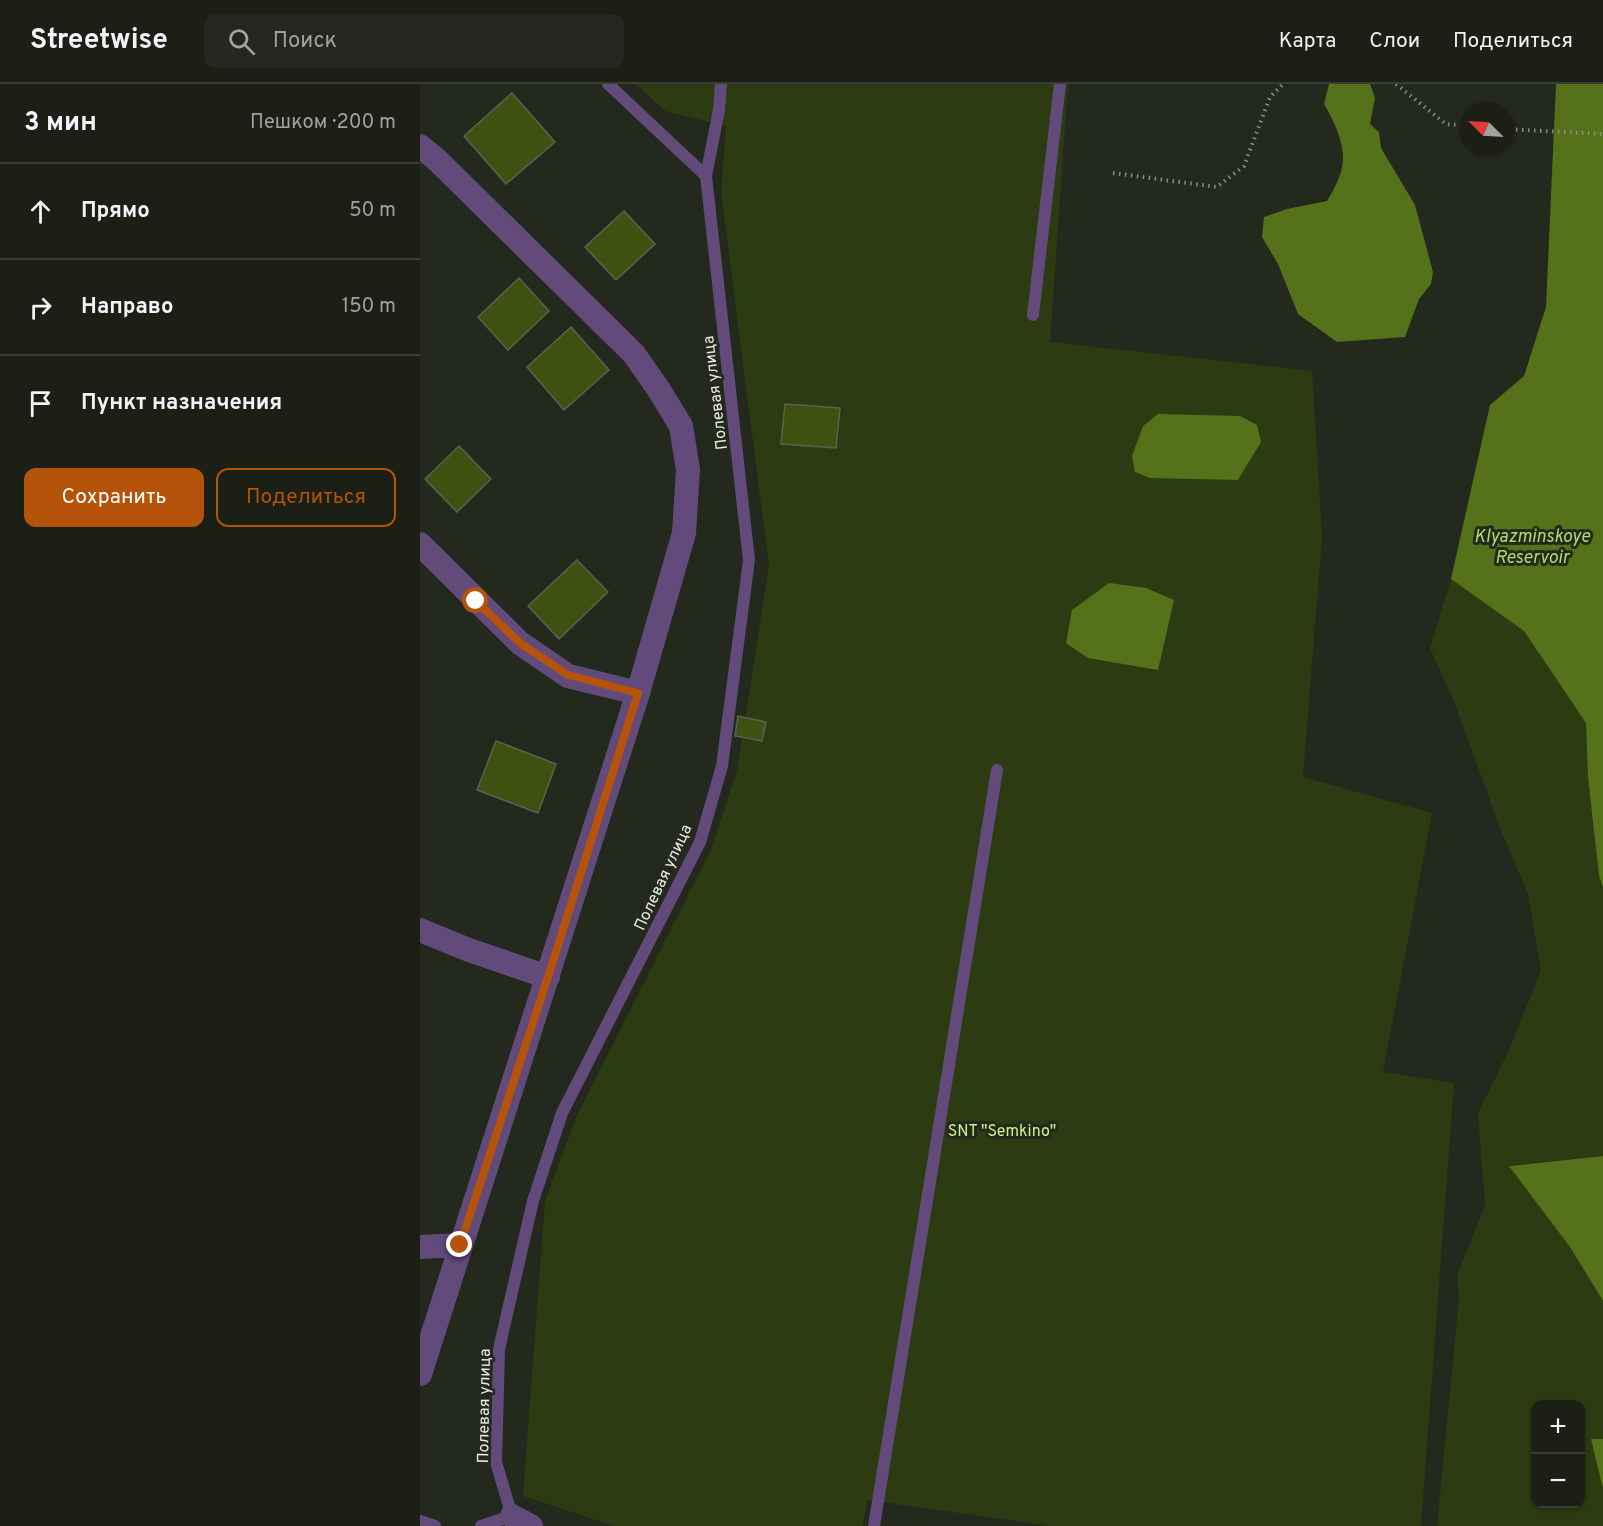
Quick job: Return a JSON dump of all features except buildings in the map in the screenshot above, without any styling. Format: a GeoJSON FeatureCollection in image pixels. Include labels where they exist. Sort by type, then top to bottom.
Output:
{"type":"FeatureCollection","features":[{"type":"Feature","properties":{"kind":"street"},"geometry":{"type":"LineString","coordinates":[[420,146],[436,159],[633,354],[681,426],[688,470],[684,533],[638,693],[420,1374]]}},
{"type":"Feature","properties":{"kind":"street"},"geometry":{"type":"LineString","coordinates":[[420,544],[520,643],[568,675],[638,693]]}},
{"type":"Feature","properties":{"kind":"street"},"geometry":{"type":"LineString","coordinates":[[420,930],[469,950],[548,977]]}},
{"type":"Feature","properties":{"kind":"street"},"geometry":{"type":"LineString","coordinates":[[420,1247],[460,1245]]}},
{"type":"Feature","properties":{"kind":"lane"},"geometry":{"type":"LineString","coordinates":[[608,84],[706,176]]}},
{"type":"Feature","properties":{"kind":"lane","name":"Полевая улица"},"geometry":{"type":"LineString","coordinates":[[521,1521],[496,1462],[499,1348],[533,1201],[562,1113],[700,842],[722,766],[749,560],[706,176],[719,110],[721,84]]}},
{"type":"Feature","properties":{"kind":"lane"},"geometry":{"type":"LineString","coordinates":[[1033,315],[1060,84]]}},
{"type":"Feature","properties":{"kind":"lane"},"geometry":{"type":"LineString","coordinates":[[874,1526],[997,770]]}},
{"type":"Feature","properties":{"kind":"lane"},"geometry":{"type":"LineString","coordinates":[[420,1521],[435,1526]]}},
{"type":"Feature","properties":{"kind":"lane"},"geometry":{"type":"LineString","coordinates":[[481,1526],[521,1521]]}},
{"type":"Feature","properties":{"kind":"path"},"geometry":{"type":"LineString","coordinates":[[1113,173],[1217,187],[1244,166],[1270,97],[1283,84]]}},
{"type":"Feature","properties":{"kind":"path"},"geometry":{"type":"LineString","coordinates":[[1396,84],[1446,124],[1459,125]]}},
{"type":"Feature","properties":{"kind":"path"},"geometry":{"type":"LineString","coordinates":[[1513,129],[1603,134]]}},
{"type":"Feature","properties":{"kind":"green space","name":"SNT \"Semkino\""},"geometry":{"type":"Polygon","coordinates":[[[636,84],[1068,84],[1050,342],[1312,371],[1322,537],[1303,777],[1432,813],[1383,1072],[1454,1083],[1421,1526],[1051,1526],[867,1500],[863,1526],[614,1526],[523,1496],[545,1201],[575,1120],[712,847],[737,771],[769,566],[721,192],[726,126],[665,111],[636,84]]]}},
{"type":"Feature","properties":{"kind":"green space"},"geometry":{"type":"Polygon","coordinates":[[[1451,579],[1524,631],[1586,723],[1588,778],[1599,876],[1603,887],[1603,1156],[1510,1165],[1570,1247],[1603,1301],[1603,1439],[1592,1440],[1603,1489],[1603,1526],[1437,1526],[1459,1298],[1457,1275],[1485,1205],[1478,1113],[1509,1050],[1541,971],[1528,894],[1502,833],[1455,704],[1430,648],[1451,579]]]}},
{"type":"Feature","properties":{"kind":"water"},"geometry":{"type":"Polygon","coordinates":[[[1329,84],[1370,84],[1375,98],[1370,124],[1379,132],[1381,148],[1415,205],[1433,272],[1431,284],[1419,299],[1405,337],[1337,342],[1298,314],[1278,264],[1262,237],[1264,217],[1287,209],[1327,201],[1337,182],[1343,157],[1337,129],[1324,104],[1329,84]]]}},
{"type":"Feature","properties":{"kind":"water","name":"Klyazminskoye Reservoir"},"geometry":{"type":"Polygon","coordinates":[[[1556,84],[1603,84],[1603,887],[1599,876],[1588,778],[1586,723],[1524,631],[1451,579],[1490,405],[1524,376],[1546,307],[1556,84]]]}},
{"type":"Feature","properties":{"kind":"water"},"geometry":{"type":"Polygon","coordinates":[[[1158,414],[1240,416],[1257,425],[1261,442],[1238,480],[1150,478],[1135,472],[1132,456],[1143,426],[1158,414]]]}},
{"type":"Feature","properties":{"kind":"water"},"geometry":{"type":"Polygon","coordinates":[[[1109,583],[1146,588],[1174,600],[1158,670],[1088,658],[1066,643],[1072,610],[1109,583]]]}},
{"type":"Feature","properties":{"kind":"water"},"geometry":{"type":"Polygon","coordinates":[[[1603,1156],[1603,1301],[1570,1247],[1509,1166],[1603,1156]]]}},
{"type":"Feature","properties":{"kind":"water"},"geometry":{"type":"Polygon","coordinates":[[[1591,1439],[1603,1439],[1603,1489],[1591,1439]]]}},
{"type":"Feature","properties":{"kind":"route"},"geometry":{"type":"LineString","coordinates":[[460,1245],[638,693],[568,675],[520,643],[476,601]]}}]}
